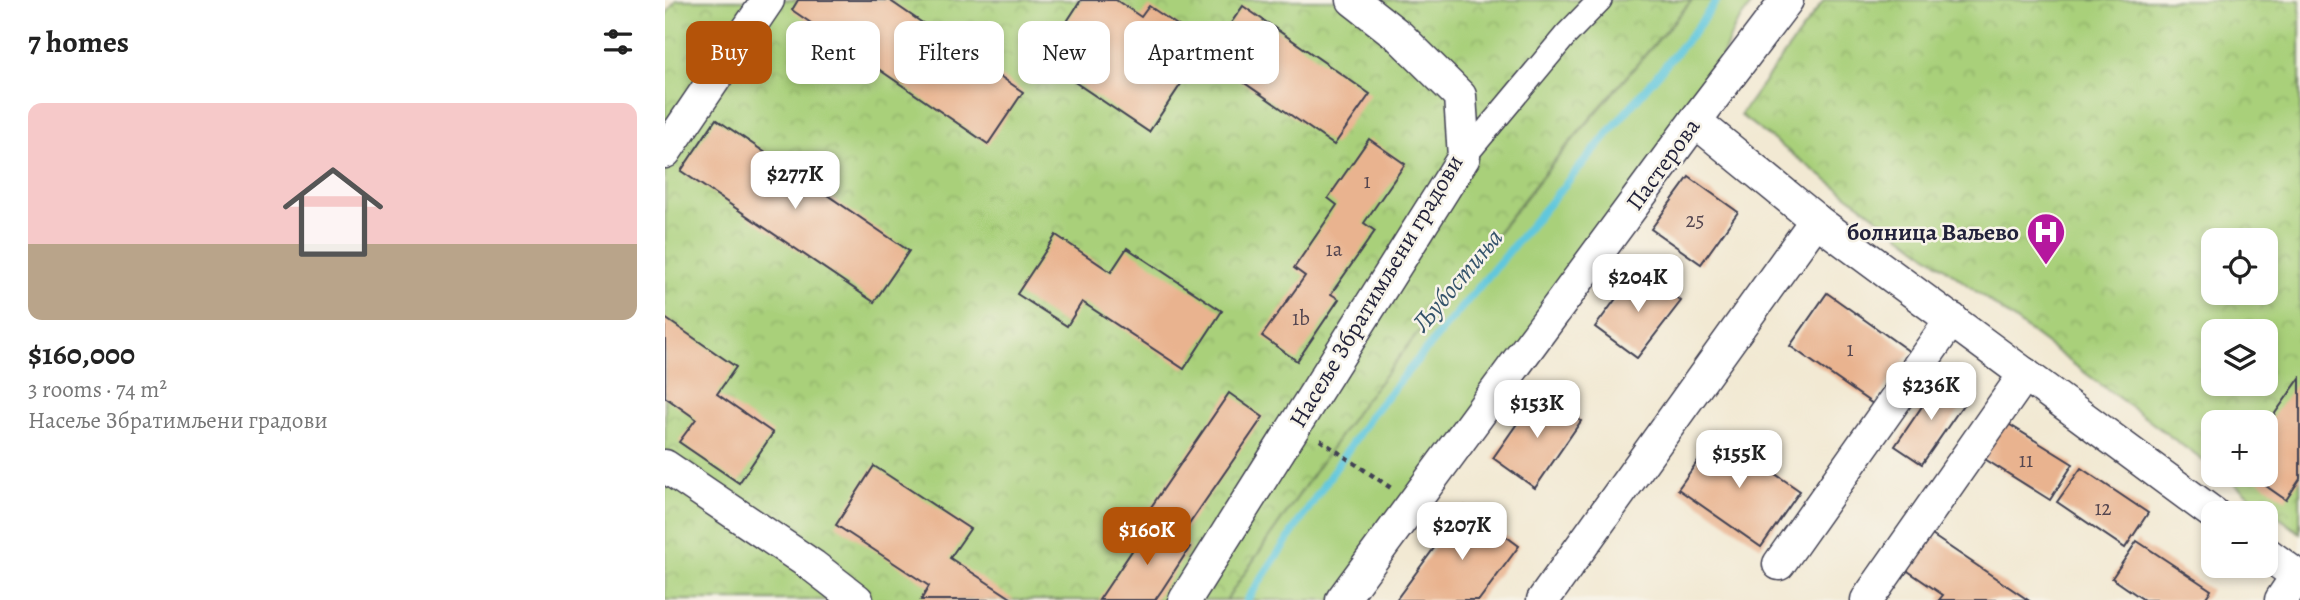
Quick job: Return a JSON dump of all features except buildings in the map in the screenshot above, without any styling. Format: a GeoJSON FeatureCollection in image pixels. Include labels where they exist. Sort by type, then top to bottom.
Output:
{"type":"FeatureCollection","features":[{"type":"Feature","properties":{"kind":"street"},"geometry":{"type":"LineString","coordinates":[[665,152],[768,0]]}},
{"type":"Feature","properties":{"kind":"street","name":"Насеље Збратимљени градови"},"geometry":{"type":"LineString","coordinates":[[1185,600],[1464,157],[1460,96],[1399,36],[1353,0]]}},
{"type":"Feature","properties":{"kind":"street"},"geometry":{"type":"LineString","coordinates":[[1464,157],[1565,36],[1600,0]]}},
{"type":"Feature","properties":{"kind":"street","name":"Пастерова"},"geometry":{"type":"LineString","coordinates":[[1342,600],[1787,0]]}},
{"type":"Feature","properties":{"kind":"street"},"geometry":{"type":"LineString","coordinates":[[1695,121],[1816,219],[2201,504]]}},
{"type":"Feature","properties":{"kind":"street"},"geometry":{"type":"LineString","coordinates":[[1543,600],[1816,219]]}},
{"type":"Feature","properties":{"kind":"street"},"geometry":{"type":"LineString","coordinates":[[1779,564],[1951,319]]}},
{"type":"Feature","properties":{"kind":"street"},"geometry":{"type":"LineString","coordinates":[[1867,600],[2025,374]]}},
{"type":"Feature","properties":{"kind":"street"},"geometry":{"type":"LineString","coordinates":[[665,466],[813,566],[857,600]]}},
{"type":"Feature","properties":{"kind":"street"},"geometry":{"type":"LineString","coordinates":[[813,566],[819,600]]}},
{"type":"Feature","properties":{"kind":"street"},"geometry":{"type":"LineString","coordinates":[[2278,567],[2293,585]]}},
{"type":"Feature","properties":{"kind":"path"},"geometry":{"type":"LineString","coordinates":[[1327,446],[1381,482]]}},
{"type":"Feature","properties":{"kind":"green space"},"geometry":{"type":"Polygon","coordinates":[[[676,0],[1692,0],[1554,161],[1361,405],[1226,600],[665,600],[665,16],[676,0]]]}},
{"type":"Feature","properties":{"kind":"green space"},"geometry":{"type":"Polygon","coordinates":[[[1692,0],[1755,0],[1735,26],[1695,121],[1342,600],[1226,600],[1361,405],[1555,161],[1692,0]]]}},
{"type":"Feature","properties":{"kind":"green space","name":"болница Ваљево"},"geometry":{"type":"Polygon","coordinates":[[[1824,0],[2300,0],[2300,533],[2278,517],[2278,501],[2257,501],[2238,487],[2278,487],[2278,410],[2201,410],[2201,459],[1740,115],[1824,0]]]}},
{"type":"Feature","properties":{"kind":"waterway","name":"Љубостиња"},"geometry":{"type":"LineString","coordinates":[[1247,600],[1371,415],[1696,29],[1717,0]]}},
{"type":"Feature","properties":{"kind":"place","name":"болница Ваљево"},"geometry":{"type":"Point","coordinates":[2046,266]}}]}
